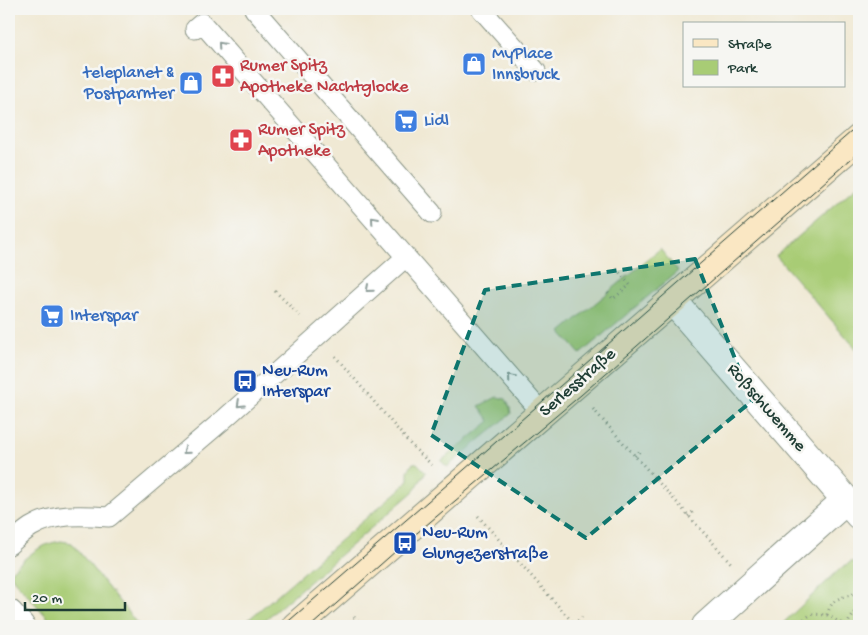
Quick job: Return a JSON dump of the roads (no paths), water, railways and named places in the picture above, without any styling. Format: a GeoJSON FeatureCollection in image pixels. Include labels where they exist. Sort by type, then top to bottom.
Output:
{"type":"FeatureCollection","features":[{"type":"Feature","properties":{"kind":"street","name":"Serlesstraße"},"geometry":{"type":"LineString","coordinates":[[296,626],[859,139]]}},
{"type":"Feature","properties":{"kind":"street","name":"Roßschwemme"},"geometry":{"type":"LineString","coordinates":[[673,301],[853,508]]}},
{"type":"Feature","properties":{"kind":"street"},"geometry":{"type":"LineString","coordinates":[[706,626],[751,586],[853,508]]}},
{"type":"Feature","properties":{"kind":"street"},"geometry":{"type":"LineString","coordinates":[[9,614],[20,626]]}},
{"type":"Feature","properties":{"kind":"lane"},"geometry":{"type":"LineString","coordinates":[[254,9],[432,213]]}},
{"type":"Feature","properties":{"kind":"lane"},"geometry":{"type":"LineString","coordinates":[[481,9],[536,71]]}},
{"type":"Feature","properties":{"kind":"lane"},"geometry":{"type":"LineString","coordinates":[[195,29],[202,23],[543,414]]}},
{"type":"Feature","properties":{"kind":"lane"},"geometry":{"type":"LineString","coordinates":[[9,545],[32,527],[56,518],[80,515],[109,517],[223,420],[406,257]]}},
{"type":"Feature","properties":{"kind":"tram line"},"geometry":{"type":"LineString","coordinates":[[283,626],[859,125]]}},
{"type":"Feature","properties":{"kind":"tram line"},"geometry":{"type":"LineString","coordinates":[[311,626],[405,543],[581,395],[859,152]]}},
{"type":"Feature","properties":{"kind":"place","name":"MyPlace Innsbruck"},"geometry":{"type":"Point","coordinates":[474,64]}},
{"type":"Feature","properties":{"kind":"place","name":"Rumer Spitz Apotheke Nachtglocke"},"geometry":{"type":"Point","coordinates":[223,76]}},
{"type":"Feature","properties":{"kind":"place","name":"teleplanet & Postparnter"},"geometry":{"type":"Point","coordinates":[191,83]}},
{"type":"Feature","properties":{"kind":"place","name":"Lidl"},"geometry":{"type":"Point","coordinates":[406,121]}},
{"type":"Feature","properties":{"kind":"place","name":"Rumer Spitz Apotheke"},"geometry":{"type":"Point","coordinates":[241,140]}},
{"type":"Feature","properties":{"kind":"place","name":"Interspar"},"geometry":{"type":"Point","coordinates":[52,316]}},
{"type":"Feature","properties":{"kind":"place","name":"Neu-Rum Interspar"},"geometry":{"type":"Point","coordinates":[245,381]}},
{"type":"Feature","properties":{"kind":"place","name":"Neu-Rum Glungezerstraße"},"geometry":{"type":"Point","coordinates":[405,543]}}]}
